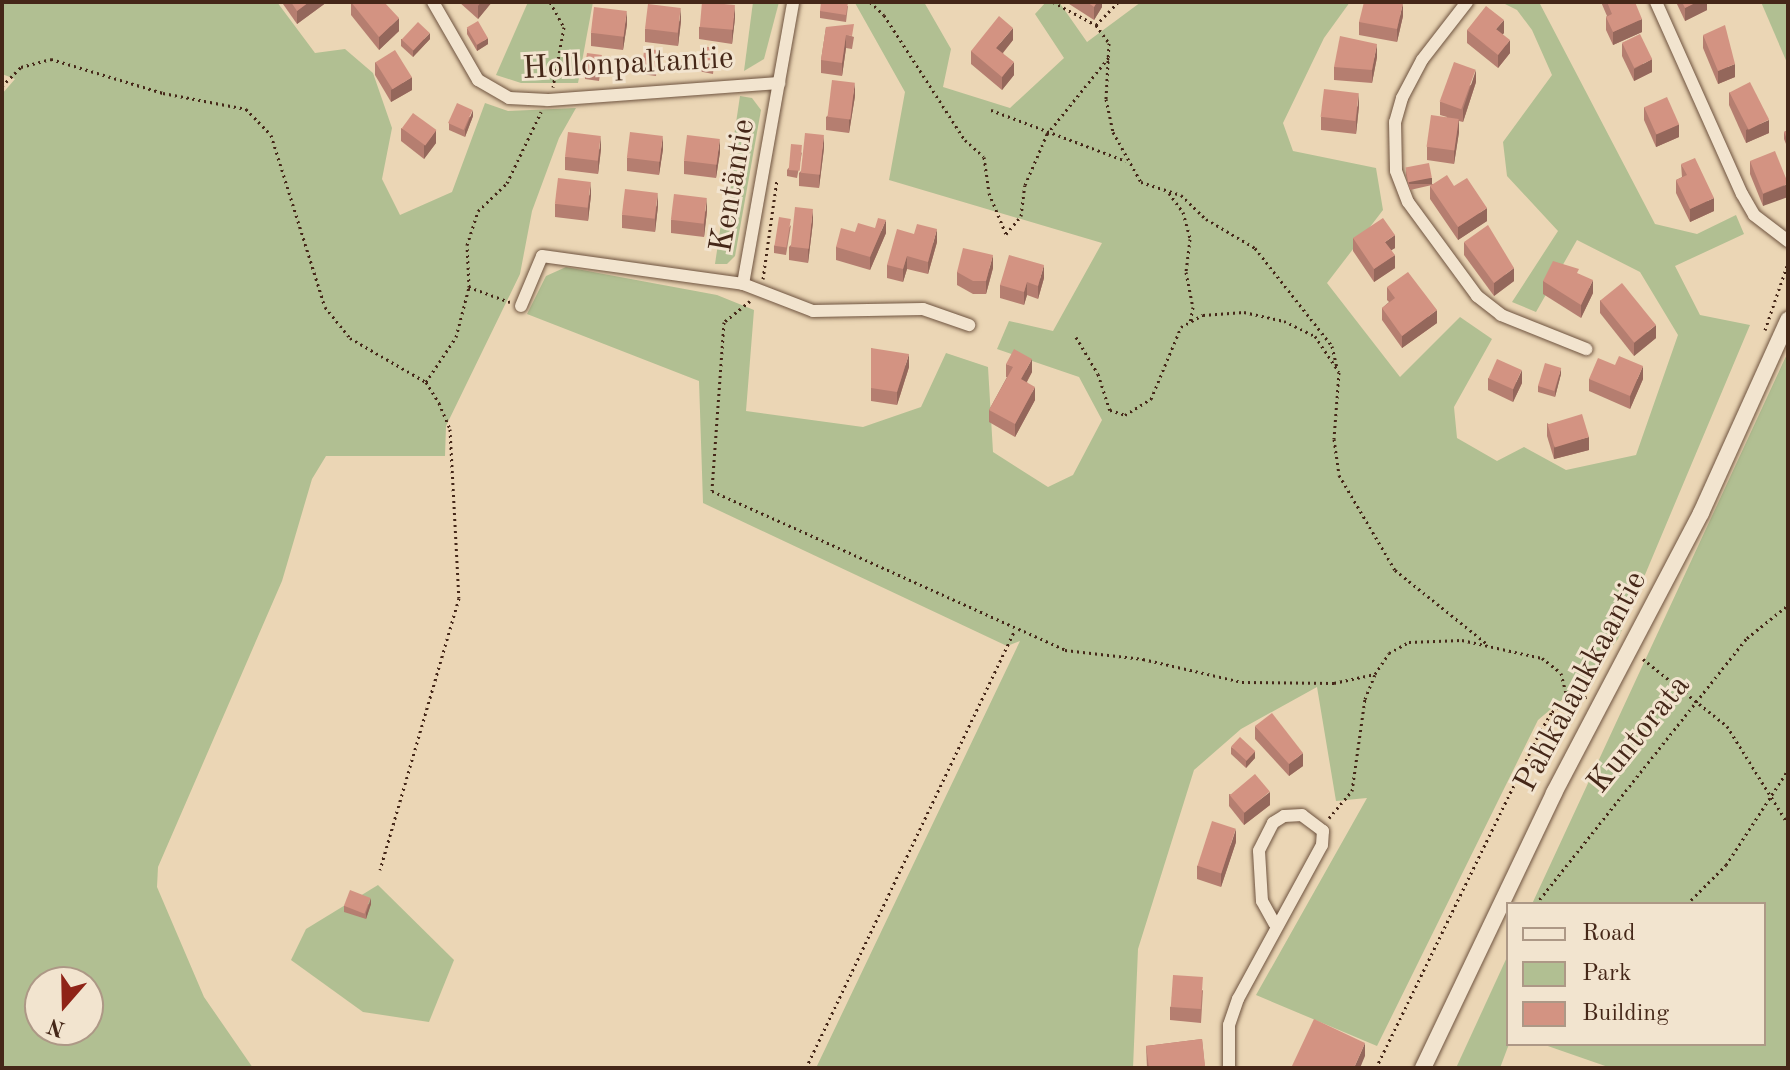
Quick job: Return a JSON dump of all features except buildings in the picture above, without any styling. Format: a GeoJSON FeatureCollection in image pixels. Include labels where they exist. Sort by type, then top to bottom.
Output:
{"type":"FeatureCollection","features":[{"type":"Feature","properties":{"kind":"street","name":"Hollonpaltantie"},"geometry":{"type":"LineString","coordinates":[[433,2],[478,80],[509,98],[548,100],[779,83]]}},
{"type":"Feature","properties":{"kind":"street","name":"Kentäntie"},"geometry":{"type":"LineString","coordinates":[[743,284],[793,2]]}},
{"type":"Feature","properties":{"kind":"street"},"geometry":{"type":"LineString","coordinates":[[1467,2],[1422,60],[1402,98],[1395,122],[1396,171],[1424,227],[1477,296],[1501,315],[1586,349]]}},
{"type":"Feature","properties":{"kind":"street"},"geometry":{"type":"LineString","coordinates":[[1656,2],[1742,194],[1754,215],[1788,241]]}},
{"type":"Feature","properties":{"kind":"street"},"geometry":{"type":"LineString","coordinates":[[521,306],[542,256],[743,284],[813,311],[923,309],[969,325]]}},
{"type":"Feature","properties":{"kind":"street","name":"Pahkalaukkaantie"},"geometry":{"type":"LineString","coordinates":[[1423,1068],[1554,793],[1632,651],[1788,320]]}},
{"type":"Feature","properties":{"kind":"street"},"geometry":{"type":"LineString","coordinates":[[1229,1068],[1229,1025],[1275,924],[1322,845],[1319,826],[1302,815],[1284,816],[1264,835],[1257,870],[1262,901],[1275,924]]}},
{"type":"Feature","properties":{"kind":"path"},"geometry":{"type":"LineString","coordinates":[[426,382],[456,337],[469,287],[467,245],[478,211],[507,183],[548,100],[560,67],[564,27],[550,2]]}},
{"type":"Feature","properties":{"kind":"path"},"geometry":{"type":"LineString","coordinates":[[870,2],[884,15],[965,140],[984,157],[989,193],[1006,234],[1021,216],[1025,185],[1047,134],[1110,56]]}},
{"type":"Feature","properties":{"kind":"path"},"geometry":{"type":"LineString","coordinates":[[1053,2],[1096,25],[1109,43],[1106,99],[1113,132],[1126,161],[1141,182],[1181,195],[1206,219],[1255,248],[1332,346],[1339,372],[1334,439],[1339,475],[1395,570],[1487,644]]}},
{"type":"Feature","properties":{"kind":"path"},"geometry":{"type":"LineString","coordinates":[[1096,25],[1118,2]]}},
{"type":"Feature","properties":{"kind":"path"},"geometry":{"type":"LineString","coordinates":[[2,86],[21,67],[51,59],[163,93],[246,109],[271,135],[325,307],[350,338],[426,382],[450,429],[459,598],[380,870]]}},
{"type":"Feature","properties":{"kind":"path"},"geometry":{"type":"LineString","coordinates":[[991,110],[1047,134],[1126,161]]}},
{"type":"Feature","properties":{"kind":"path"},"geometry":{"type":"LineString","coordinates":[[1168,192],[1183,212],[1190,239],[1186,272],[1193,307],[1190,322]]}},
{"type":"Feature","properties":{"kind":"path"},"geometry":{"type":"LineString","coordinates":[[1764,333],[1788,263]]}},
{"type":"Feature","properties":{"kind":"path"},"geometry":{"type":"LineString","coordinates":[[469,287],[521,306]]}},
{"type":"Feature","properties":{"kind":"path"},"geometry":{"type":"LineString","coordinates":[[762,291],[724,322],[712,491],[1016,626],[806,1068]]}},
{"type":"Feature","properties":{"kind":"path"},"geometry":{"type":"LineString","coordinates":[[1076,337],[1098,374],[1110,410],[1125,415],[1151,399],[1167,349],[1190,322],[1203,315],[1244,312],[1284,321],[1315,336],[1339,372]]}},
{"type":"Feature","properties":{"kind":"path","name":"Kuntorata"},"geometry":{"type":"LineString","coordinates":[[1538,902],[1747,638],[1788,605]]}},
{"type":"Feature","properties":{"kind":"path"},"geometry":{"type":"LineString","coordinates":[[1014,631],[1065,650],[1143,659],[1242,682],[1334,683],[1375,674]]}},
{"type":"Feature","properties":{"kind":"path"},"geometry":{"type":"LineString","coordinates":[[1319,826],[1352,791],[1365,699],[1375,674],[1389,653],[1409,642],[1428,638],[1487,644],[1542,658],[1561,673],[1568,701]]}},
{"type":"Feature","properties":{"kind":"path"},"geometry":{"type":"LineString","coordinates":[[1632,651],[1698,699],[1727,726],[1756,768],[1767,798],[1788,824]]}},
{"type":"Feature","properties":{"kind":"path"},"geometry":{"type":"LineString","coordinates":[[1376,1068],[1541,730],[1552,712],[1568,701],[1598,692]]}},
{"type":"Feature","properties":{"kind":"path"},"geometry":{"type":"LineString","coordinates":[[1689,902],[1726,865],[1788,770]]}},
{"type":"Feature","properties":{"kind":"green space"},"geometry":{"type":"Polygon","coordinates":[[[2,2],[277,2],[315,53],[345,49],[373,73],[392,128],[382,179],[400,215],[452,192],[485,103],[508,111],[576,108],[559,138],[532,211],[520,274],[446,426],[445,456],[326,456],[312,479],[282,581],[158,867],[157,887],[204,997],[253,1068],[2,1068],[2,94],[15,79],[2,74],[2,2]]]}},
{"type":"Feature","properties":{"kind":"green space"},"geometry":{"type":"Polygon","coordinates":[[[528,2],[593,2],[578,83],[521,83],[496,75],[528,2]]]}},
{"type":"Feature","properties":{"kind":"green space"},"geometry":{"type":"Polygon","coordinates":[[[753,2],[779,2],[764,59],[744,71],[753,2]]]}},
{"type":"Feature","properties":{"kind":"green space"},"geometry":{"type":"Polygon","coordinates":[[[849,2],[924,2],[951,49],[943,87],[1010,108],[1064,58],[1035,14],[1046,2],[1059,2],[1087,42],[1141,2],[1350,2],[1324,38],[1283,123],[1293,151],[1376,168],[1383,210],[1327,283],[1400,377],[1460,317],[1492,339],[1454,407],[1457,438],[1497,461],[1524,447],[1566,470],[1636,455],[1678,335],[1640,272],[1577,240],[1536,312],[1512,302],[1558,231],[1507,176],[1503,142],[1552,75],[1532,30],[1517,10],[1501,2],[1539,2],[1655,224],[1697,234],[1736,215],[1744,234],[1675,266],[1700,315],[1750,325],[1618,639],[1589,677],[1538,720],[1377,1046],[1256,995],[1367,798],[1336,801],[1317,687],[1241,729],[1194,770],[1138,949],[1133,1068],[816,1068],[1020,641],[1007,646],[703,503],[699,381],[527,314],[546,276],[566,267],[717,295],[754,310],[746,411],[863,427],[921,407],[946,353],[988,367],[993,452],[1048,487],[1073,475],[1102,420],[1079,377],[997,349],[1009,321],[1053,331],[1102,243],[889,180],[905,92],[855,3],[849,2]]]}},
{"type":"Feature","properties":{"kind":"green space"},"geometry":{"type":"Polygon","coordinates":[[[1761,2],[1788,2],[1788,65],[1761,2]]]}},
{"type":"Feature","properties":{"kind":"green space"},"geometry":{"type":"Polygon","coordinates":[[[740,96],[752,98],[761,110],[735,256],[727,264],[715,264],[740,96]]]}},
{"type":"Feature","properties":{"kind":"green space"},"geometry":{"type":"Polygon","coordinates":[[[1788,352],[1788,1068],[1611,1068],[1548,1046],[1766,1046],[1766,902],[1533,902],[1788,352]]]}},
{"type":"Feature","properties":{"kind":"green space"},"geometry":{"type":"Polygon","coordinates":[[[378,885],[454,960],[429,1022],[363,1012],[291,960],[306,929],[378,885]]]}},
{"type":"Feature","properties":{"kind":"green space"},"geometry":{"type":"Polygon","coordinates":[[[1506,959],[1508,1046],[1500,1068],[1456,1068],[1506,959]]]}}]}
